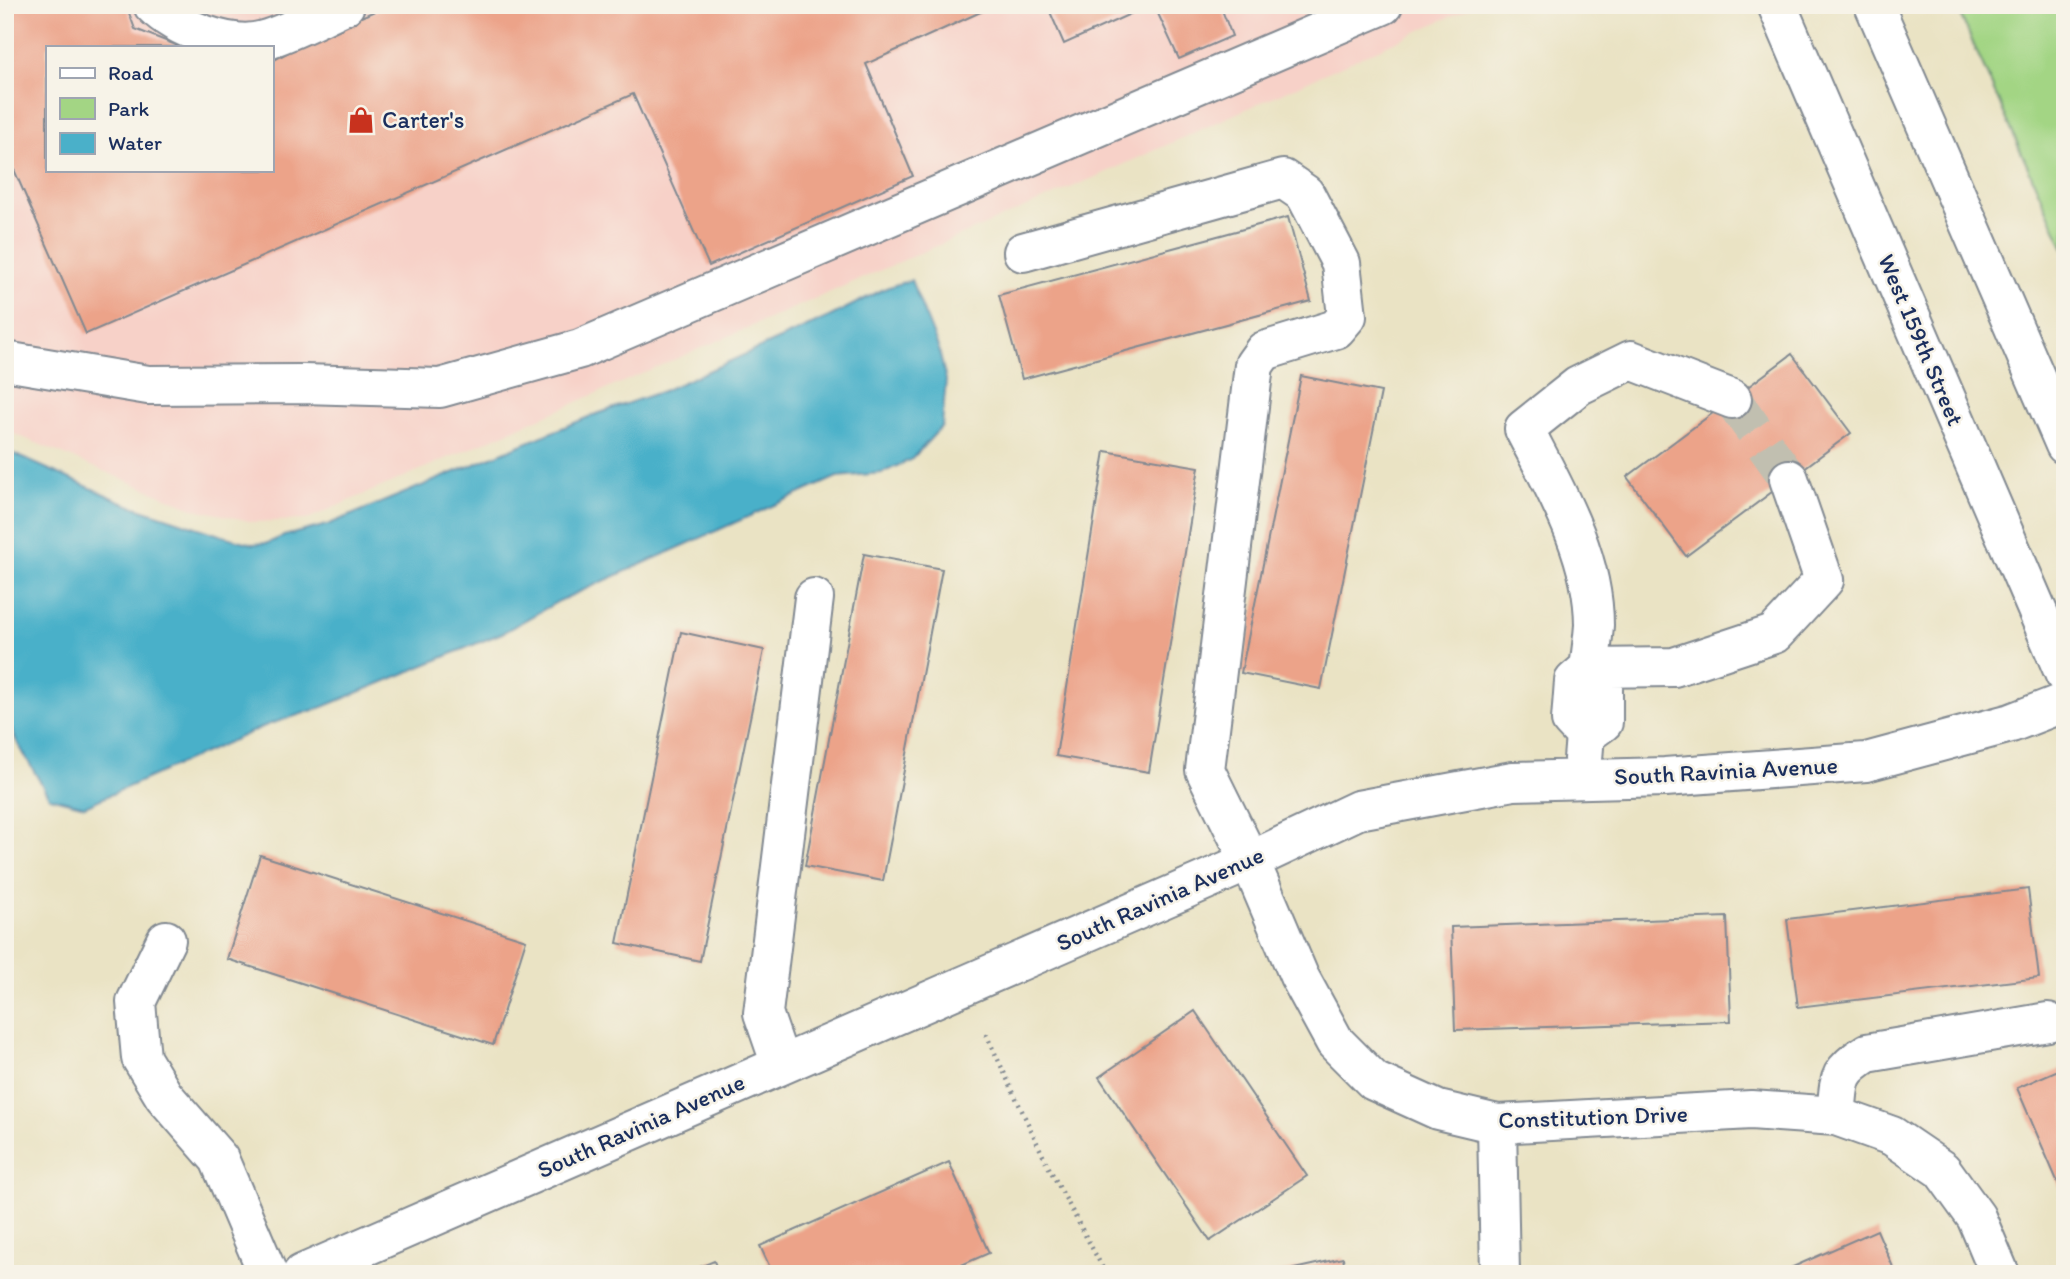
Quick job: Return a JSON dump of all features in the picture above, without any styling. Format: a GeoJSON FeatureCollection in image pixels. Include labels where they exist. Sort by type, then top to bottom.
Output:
{"type":"FeatureCollection","features":[{"type":"Feature","properties":{"kind":"street"},"geometry":{"type":"LineString","coordinates":[[153,5],[161,13],[206,36],[247,43],[263,41],[345,5]]}},
{"type":"Feature","properties":{"kind":"street"},"geometry":{"type":"LineString","coordinates":[[5,361],[148,385],[303,384],[440,388],[580,349],[1383,5]]}},
{"type":"Feature","properties":{"kind":"street","name":"West 159th Street"},"geometry":{"type":"LineString","coordinates":[[1777,5],[2065,675]]}},
{"type":"Feature","properties":{"kind":"street"},"geometry":{"type":"LineString","coordinates":[[1874,5],[2065,445]]}},
{"type":"Feature","properties":{"kind":"street","name":"Constitution Drive"},"geometry":{"type":"LineString","coordinates":[[1023,252],[1283,179],[1305,194],[1341,262],[1347,316],[1336,329],[1264,351],[1254,365],[1205,770],[1250,860],[1298,976],[1335,1042],[1374,1081],[1438,1110],[1497,1124],[1751,1110],[1836,1116],[1892,1136],[1942,1170],[1976,1217],[2000,1274]]}},
{"type":"Feature","properties":{"kind":"street"},"geometry":{"type":"LineString","coordinates":[[1589,668],[1594,624],[1588,573],[1560,498],[1524,429],[1578,386],[1632,360],[1731,399]]}},
{"type":"Feature","properties":{"kind":"street"},"geometry":{"type":"LineString","coordinates":[[1581,779],[1585,736],[1572,720],[1572,707],[1574,681],[1589,668],[1674,667],[1774,634],[1824,580],[1789,479]]}},
{"type":"Feature","properties":{"kind":"street"},"geometry":{"type":"LineString","coordinates":[[781,1065],[763,1013],[814,598]]}},
{"type":"Feature","properties":{"kind":"street","name":"South Ravinia Avenue"},"geometry":{"type":"LineString","coordinates":[[302,1274],[1250,860],[1358,810],[1513,781],[1665,777],[1866,762],[2011,723],[2065,702]]}},
{"type":"Feature","properties":{"kind":"street"},"geometry":{"type":"LineString","coordinates":[[166,940],[136,1002],[141,1058],[164,1096],[219,1159],[268,1274]]}},
{"type":"Feature","properties":{"kind":"street"},"geometry":{"type":"LineString","coordinates":[[1836,1116],[1841,1076],[1852,1063],[1867,1054],[2048,1022]]}},
{"type":"Feature","properties":{"kind":"street"},"geometry":{"type":"LineString","coordinates":[[1497,1124],[1500,1274]]}},
{"type":"Feature","properties":{"kind":"path"},"geometry":{"type":"LineString","coordinates":[[986,1034],[1047,1164],[1106,1274]]}},
{"type":"Feature","properties":{"kind":"shaded area"},"geometry":{"type":"Polygon","coordinates":[[[5,5],[1476,5],[1107,172],[305,520],[254,522],[195,509],[5,430],[5,5]]]}},
{"type":"Feature","properties":{"kind":"green space"},"geometry":{"type":"Polygon","coordinates":[[[1956,5],[2065,5],[2065,251],[1956,5]]]}},
{"type":"Feature","properties":{"kind":"water"},"geometry":{"type":"Polygon","coordinates":[[[911,280],[938,347],[946,380],[942,426],[912,459],[882,473],[837,477],[559,601],[502,633],[323,707],[267,725],[85,806],[49,797],[17,742],[5,715],[5,450],[129,505],[252,544],[268,543],[327,525],[591,416],[663,391],[829,317],[886,288],[911,280]]]}},
{"type":"Feature","properties":{"kind":"building"},"geometry":{"type":"Polygon","coordinates":[[[5,5],[126,5],[135,29],[178,46],[46,46],[46,172],[273,172],[273,61],[312,39],[388,5],[996,5],[866,64],[913,176],[709,266],[633,94],[86,334],[5,149],[5,5]]]}},
{"type":"Feature","properties":{"kind":"building"},"geometry":{"type":"Polygon","coordinates":[[[1047,5],[1150,5],[1064,44],[1047,5]]]}},
{"type":"Feature","properties":{"kind":"building"},"geometry":{"type":"Polygon","coordinates":[[[1154,5],[1220,5],[1232,36],[1179,59],[1154,5]]]}},
{"type":"Feature","properties":{"kind":"building"},"geometry":{"type":"Polygon","coordinates":[[[1288,217],[1311,301],[1022,379],[999,295],[1288,217]]]}},
{"type":"Feature","properties":{"kind":"building"},"geometry":{"type":"Polygon","coordinates":[[[1792,354],[1851,433],[1686,556],[1627,477],[1792,354]]]}},
{"type":"Feature","properties":{"kind":"building"},"geometry":{"type":"Polygon","coordinates":[[[1301,376],[1381,392],[1321,689],[1241,673],[1301,376]]]}},
{"type":"Feature","properties":{"kind":"building"},"geometry":{"type":"Polygon","coordinates":[[[1105,451],[1199,467],[1149,772],[1056,756],[1105,451]]]}},
{"type":"Feature","properties":{"kind":"building"},"geometry":{"type":"Polygon","coordinates":[[[864,554],[942,569],[883,881],[805,866],[864,554]]]}},
{"type":"Feature","properties":{"kind":"building"},"geometry":{"type":"Polygon","coordinates":[[[681,632],[764,650],[700,961],[617,943],[681,632]]]}},
{"type":"Feature","properties":{"kind":"building"},"geometry":{"type":"Polygon","coordinates":[[[260,855],[526,940],[493,1045],[227,959],[260,855]]]}},
{"type":"Feature","properties":{"kind":"building"},"geometry":{"type":"Polygon","coordinates":[[[2028,889],[2039,978],[1798,1007],[1787,919],[2028,889]]]}},
{"type":"Feature","properties":{"kind":"building"},"geometry":{"type":"Polygon","coordinates":[[[1727,917],[1731,1021],[1455,1030],[1451,927],[1727,917]]]}},
{"type":"Feature","properties":{"kind":"building"},"geometry":{"type":"Polygon","coordinates":[[[1195,1011],[1307,1176],[1210,1241],[1099,1077],[1195,1011]]]}},
{"type":"Feature","properties":{"kind":"building"},"geometry":{"type":"Polygon","coordinates":[[[2065,1067],[2065,1199],[2017,1088],[2065,1067]]]}},
{"type":"Feature","properties":{"kind":"building"},"geometry":{"type":"Polygon","coordinates":[[[949,1162],[989,1253],[941,1274],[773,1274],[760,1246],[949,1162]]]}},
{"type":"Feature","properties":{"kind":"building"},"geometry":{"type":"Polygon","coordinates":[[[1877,1230],[1896,1274],[1777,1274],[1877,1230]]]}},
{"type":"Feature","properties":{"kind":"building"},"geometry":{"type":"Polygon","coordinates":[[[1343,1258],[1346,1274],[1276,1274],[1276,1273],[1343,1258]]]}},
{"type":"Feature","properties":{"kind":"building"},"geometry":{"type":"Polygon","coordinates":[[[714,1261],[719,1274],[683,1274],[714,1261]]]}},
{"type":"Feature","properties":{"kind":"tunnel"},"geometry":{"type":"LineString","coordinates":[[1732,399],[1789,479]]}},
{"type":"Feature","properties":{"kind":"place","name":"Carter's"},"geometry":{"type":"Point","coordinates":[361,120]}}]}
